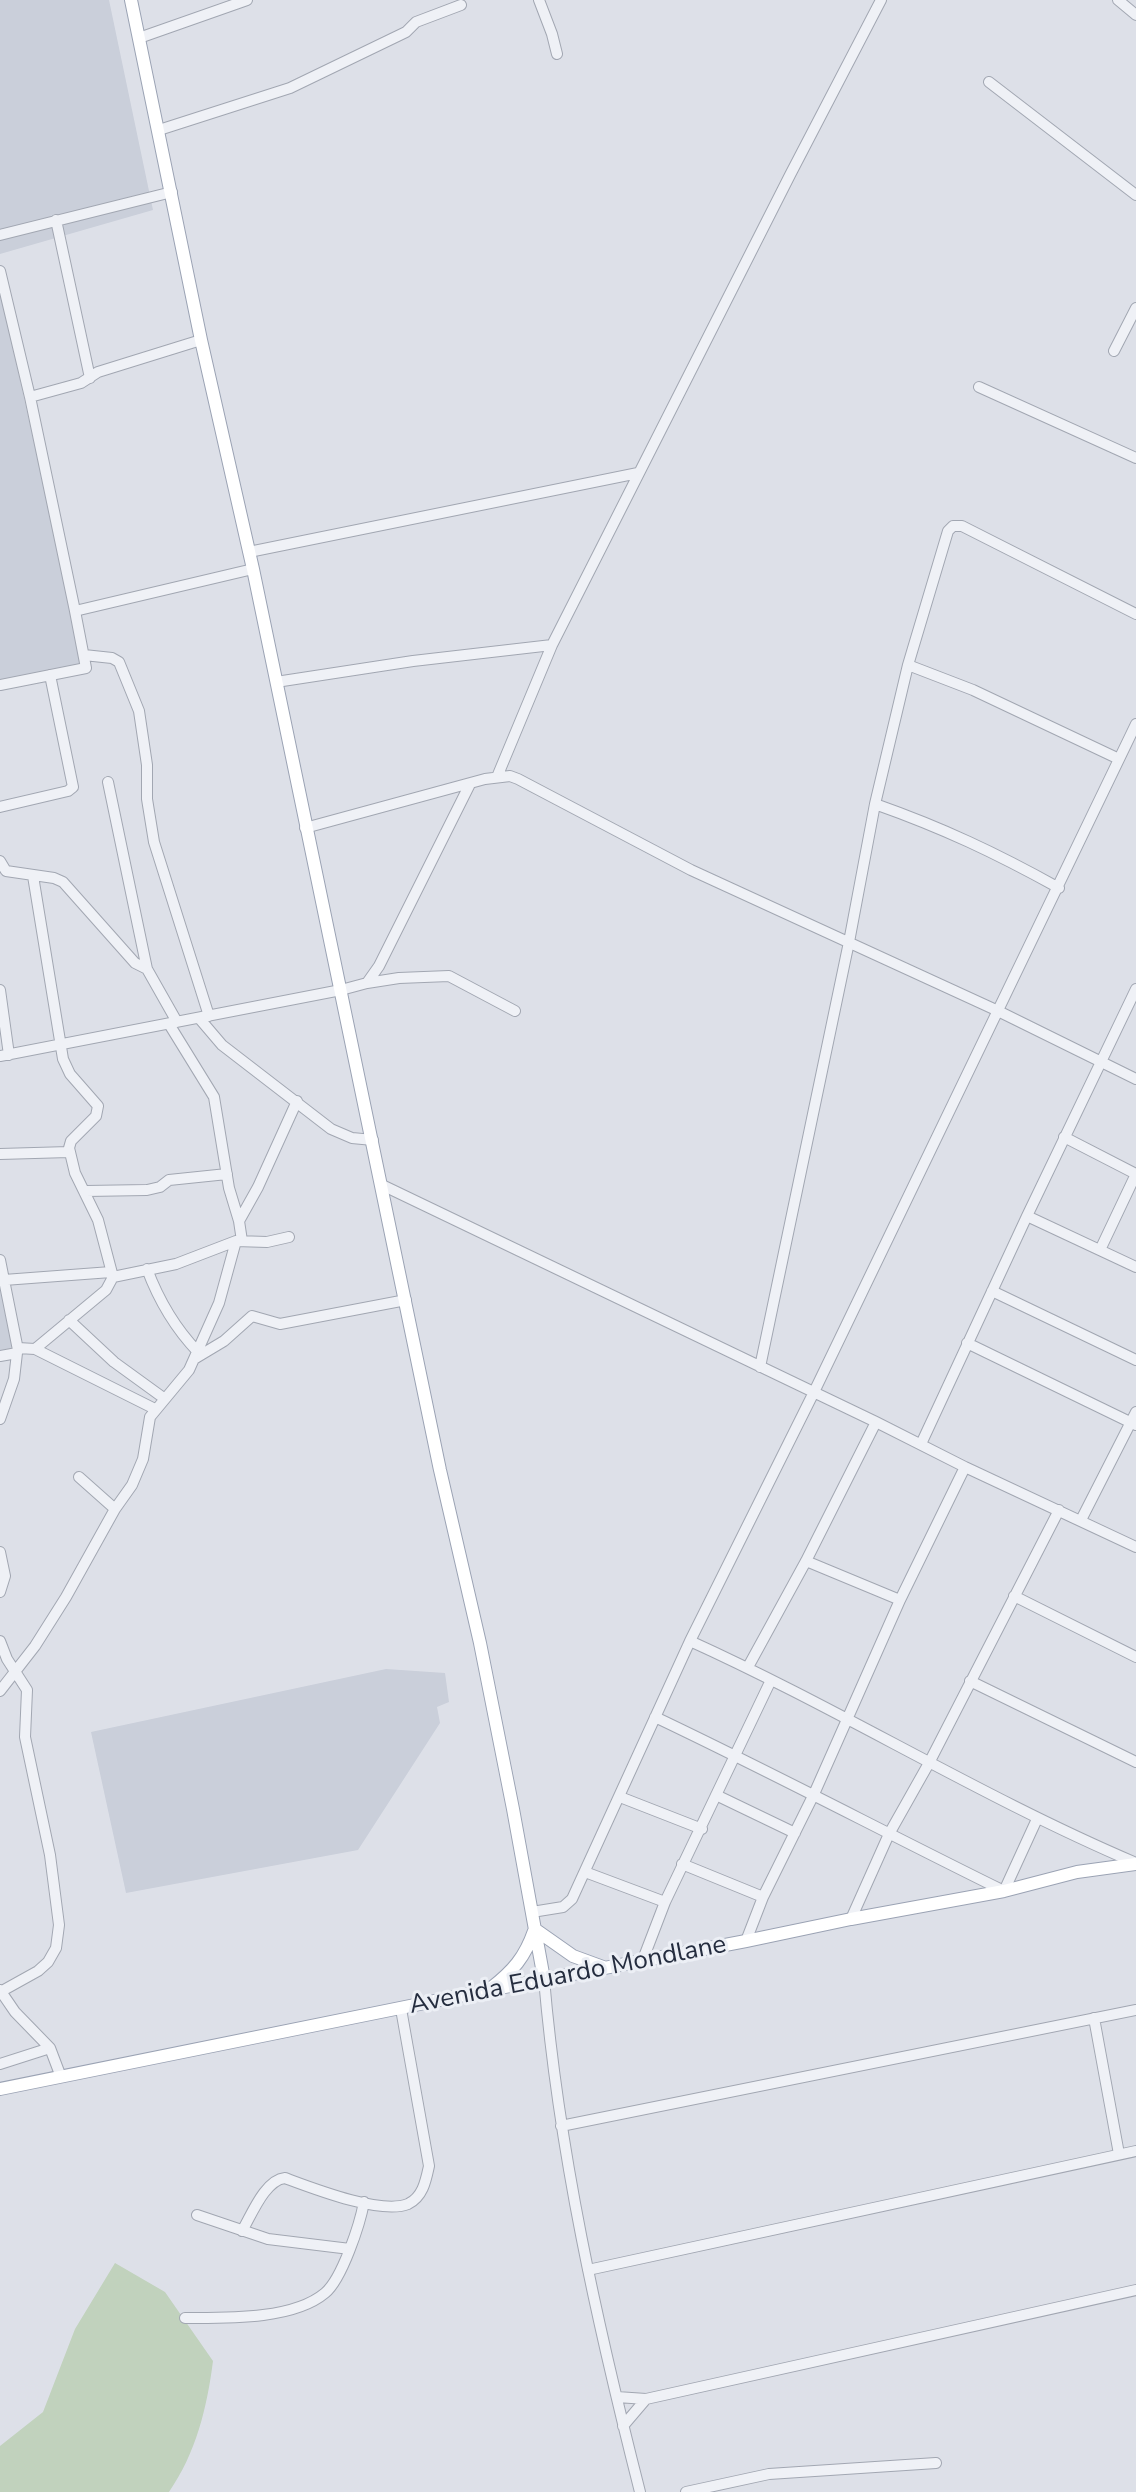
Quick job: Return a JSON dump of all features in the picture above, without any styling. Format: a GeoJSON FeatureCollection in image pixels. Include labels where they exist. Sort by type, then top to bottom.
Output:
{"type":"FeatureCollection","features":[{"type":"Feature","properties":{"kind":"main road"},"geometry":{"type":"LineString","coordinates":[[131,0],[480,1643],[544,1979]]}},
{"type":"Feature","properties":{"kind":"main road","name":"Avenida Eduardo Mondlane"},"geometry":{"type":"LineString","coordinates":[[0,2089],[544,1979],[1004,1891],[1077,1872],[1136,1864]]}},
{"type":"Feature","properties":{"kind":"main road"},"geometry":{"type":"LineString","coordinates":[[536,1929],[573,1956],[605,1967]]}},
{"type":"Feature","properties":{"kind":"main road"},"geometry":{"type":"LineString","coordinates":[[489,1990],[520,1963],[536,1929]]}},
{"type":"Feature","properties":{"kind":"street"},"geometry":{"type":"LineString","coordinates":[[139,38],[247,0]]}},
{"type":"Feature","properties":{"kind":"street"},"geometry":{"type":"LineString","coordinates":[[539,0],[557,54]]}},
{"type":"Feature","properties":{"kind":"street"},"geometry":{"type":"LineString","coordinates":[[497,777],[552,645],[881,0]]}},
{"type":"Feature","properties":{"kind":"street"},"geometry":{"type":"LineString","coordinates":[[1118,0],[1136,15]]}},
{"type":"Feature","properties":{"kind":"street"},"geometry":{"type":"LineString","coordinates":[[159,130],[290,88],[406,32],[416,22],[461,5]]}},
{"type":"Feature","properties":{"kind":"street"},"geometry":{"type":"LineString","coordinates":[[989,82],[1136,195]]}},
{"type":"Feature","properties":{"kind":"street"},"geometry":{"type":"LineString","coordinates":[[0,235],[172,192]]}},
{"type":"Feature","properties":{"kind":"street"},"geometry":{"type":"LineString","coordinates":[[56,220],[90,378]]}},
{"type":"Feature","properties":{"kind":"street"},"geometry":{"type":"LineString","coordinates":[[0,271],[30,397],[86,668],[0,685]]}},
{"type":"Feature","properties":{"kind":"street"},"geometry":{"type":"LineString","coordinates":[[1114,351],[1136,308]]}},
{"type":"Feature","properties":{"kind":"street"},"geometry":{"type":"LineString","coordinates":[[30,397],[81,383],[98,372],[201,340]]}},
{"type":"Feature","properties":{"kind":"street"},"geometry":{"type":"LineString","coordinates":[[979,387],[1136,458]]}},
{"type":"Feature","properties":{"kind":"street"},"geometry":{"type":"LineString","coordinates":[[249,552],[638,473]]}},
{"type":"Feature","properties":{"kind":"street"},"geometry":{"type":"LineString","coordinates":[[760,1367],[875,804],[908,665],[948,531],[953,526],[962,526],[1136,614]]}},
{"type":"Feature","properties":{"kind":"street"},"geometry":{"type":"LineString","coordinates":[[75,611],[253,569]]}},
{"type":"Feature","properties":{"kind":"street"},"geometry":{"type":"LineString","coordinates":[[276,682],[413,661],[552,645]]}},
{"type":"Feature","properties":{"kind":"street"},"geometry":{"type":"LineString","coordinates":[[84,655],[112,658],[119,662],[139,711],[154,842],[204,1017],[222,1045],[341,1135],[373,1140]]}},
{"type":"Feature","properties":{"kind":"street"},"geometry":{"type":"LineString","coordinates":[[908,665],[973,690],[1119,759]]}},
{"type":"Feature","properties":{"kind":"street"},"geometry":{"type":"LineString","coordinates":[[1,805],[68,791],[73,787],[50,675]]}},
{"type":"Feature","properties":{"kind":"street"},"geometry":{"type":"LineString","coordinates":[[532,1912],[563,1907],[572,1899],[690,1641],[814,1392],[1136,724]]}},
{"type":"Feature","properties":{"kind":"street"},"geometry":{"type":"LineString","coordinates":[[305,828],[497,777],[518,779],[691,870],[996,1010],[1136,1079]]}},
{"type":"Feature","properties":{"kind":"street"},"geometry":{"type":"LineString","coordinates":[[0,1691],[66,1597],[139,1471],[146,1428],[155,1409],[179,1385],[196,1356],[219,1303],[239,1241],[239,1221],[227,1174],[214,1097],[147,969],[108,782]]}},
{"type":"Feature","properties":{"kind":"street"},"geometry":{"type":"LineString","coordinates":[[367,983],[379,966],[470,784]]}},
{"type":"Feature","properties":{"kind":"street"},"geometry":{"type":"LineString","coordinates":[[875,804],[981,845],[1059,888]]}},
{"type":"Feature","properties":{"kind":"street"},"geometry":{"type":"LineString","coordinates":[[0,861],[6,871],[63,882],[135,963],[147,969]]}},
{"type":"Feature","properties":{"kind":"street"},"geometry":{"type":"LineString","coordinates":[[33,876],[59,1046],[70,1074],[93,1099],[99,1111],[71,1141],[69,1152],[75,1173],[98,1220],[112,1274],[109,1288],[35,1349]]}},
{"type":"Feature","properties":{"kind":"street"},"geometry":{"type":"LineString","coordinates":[[0,990],[5,1056],[399,978],[449,976],[515,1011]]}},
{"type":"Feature","properties":{"kind":"street"},"geometry":{"type":"LineString","coordinates":[[921,1444],[1136,989]]}},
{"type":"Feature","properties":{"kind":"street"},"geometry":{"type":"LineString","coordinates":[[239,1221],[297,1101]]}},
{"type":"Feature","properties":{"kind":"street"},"geometry":{"type":"LineString","coordinates":[[1064,1137],[1136,1174],[1100,1250]]}},
{"type":"Feature","properties":{"kind":"street"},"geometry":{"type":"LineString","coordinates":[[0,1154],[69,1152]]}},
{"type":"Feature","properties":{"kind":"street"},"geometry":{"type":"LineString","coordinates":[[86,1191],[147,1190],[160,1187],[169,1180],[227,1174]]}},
{"type":"Feature","properties":{"kind":"street"},"geometry":{"type":"LineString","coordinates":[[382,1185],[1136,1547]]}},
{"type":"Feature","properties":{"kind":"street"},"geometry":{"type":"LineString","coordinates":[[1027,1216],[1136,1267]]}},
{"type":"Feature","properties":{"kind":"street"},"geometry":{"type":"LineString","coordinates":[[4,1280],[147,1269],[176,1264],[239,1241],[267,1242],[289,1237]]}},
{"type":"Feature","properties":{"kind":"street"},"geometry":{"type":"LineString","coordinates":[[0,1260],[18,1350],[14,1379],[0,1419]]}},
{"type":"Feature","properties":{"kind":"street"},"geometry":{"type":"LineString","coordinates":[[147,1269],[166,1313],[196,1356]]}},
{"type":"Feature","properties":{"kind":"street"},"geometry":{"type":"LineString","coordinates":[[992,1291],[1136,1360]]}},
{"type":"Feature","properties":{"kind":"street"},"geometry":{"type":"LineString","coordinates":[[196,1356],[224,1341],[252,1316],[280,1324],[406,1300]]}},
{"type":"Feature","properties":{"kind":"street"},"geometry":{"type":"LineString","coordinates":[[69,1320],[114,1362],[165,1399]]}},
{"type":"Feature","properties":{"kind":"street"},"geometry":{"type":"LineString","coordinates":[[967,1343],[1134,1420],[1081,1520]]}},
{"type":"Feature","properties":{"kind":"street"},"geometry":{"type":"LineString","coordinates":[[0,1356],[35,1349],[155,1409]]}},
{"type":"Feature","properties":{"kind":"street"},"geometry":{"type":"LineString","coordinates":[[748,1667],[876,1422]]}},
{"type":"Feature","properties":{"kind":"street"},"geometry":{"type":"LineString","coordinates":[[746,1941],[763,1897],[814,1794],[900,1600],[965,1467]]}},
{"type":"Feature","properties":{"kind":"street"},"geometry":{"type":"LineString","coordinates":[[79,1477],[115,1509]]}},
{"type":"Feature","properties":{"kind":"street"},"geometry":{"type":"LineString","coordinates":[[851,1919],[889,1834],[929,1763],[1059,1510]]}},
{"type":"Feature","properties":{"kind":"street"},"geometry":{"type":"LineString","coordinates":[[0,1552],[5,1576],[0,1592]]}},
{"type":"Feature","properties":{"kind":"street"},"geometry":{"type":"LineString","coordinates":[[806,1561],[900,1600]]}},
{"type":"Feature","properties":{"kind":"street"},"geometry":{"type":"LineString","coordinates":[[1014,1596],[1136,1657]]}},
{"type":"Feature","properties":{"kind":"street"},"geometry":{"type":"LineString","coordinates":[[0,1641],[27,1690],[25,1737],[50,1855],[59,1925],[56,1948],[48,1962],[38,1971],[1,1990],[15,2012],[50,2048],[61,2077]]}},
{"type":"Feature","properties":{"kind":"street"},"geometry":{"type":"LineString","coordinates":[[690,1641],[748,1667],[1037,1819],[1136,1864]]}},
{"type":"Feature","properties":{"kind":"street"},"geometry":{"type":"LineString","coordinates":[[642,1962],[682,1864],[702,1829],[771,1680]]}},
{"type":"Feature","properties":{"kind":"street"},"geometry":{"type":"LineString","coordinates":[[970,1681],[1136,1762]]}},
{"type":"Feature","properties":{"kind":"street"},"geometry":{"type":"LineString","coordinates":[[655,1717],[1004,1891],[1037,1819]]}},
{"type":"Feature","properties":{"kind":"street"},"geometry":{"type":"LineString","coordinates":[[716,1795],[795,1833]]}},
{"type":"Feature","properties":{"kind":"street"},"geometry":{"type":"LineString","coordinates":[[620,1797],[702,1829]]}},
{"type":"Feature","properties":{"kind":"street"},"geometry":{"type":"LineString","coordinates":[[682,1864],[763,1897]]}},
{"type":"Feature","properties":{"kind":"street"},"geometry":{"type":"LineString","coordinates":[[585,1872],[665,1902]]}},
{"type":"Feature","properties":{"kind":"street"},"geometry":{"type":"LineString","coordinates":[[544,1979],[561,2126],[588,2270],[640,2492]]}},
{"type":"Feature","properties":{"kind":"street"},"geometry":{"type":"LineString","coordinates":[[242,2231],[271,2184],[280,2178],[344,2199],[398,2206],[410,2203],[426,2183],[429,2166],[401,2009]]}},
{"type":"Feature","properties":{"kind":"street"},"geometry":{"type":"LineString","coordinates":[[561,2126],[1136,2010]]}},
{"type":"Feature","properties":{"kind":"street"},"geometry":{"type":"LineString","coordinates":[[1094,2018],[1119,2154]]}},
{"type":"Feature","properties":{"kind":"street"},"geometry":{"type":"LineString","coordinates":[[0,2064],[50,2048]]}},
{"type":"Feature","properties":{"kind":"street"},"geometry":{"type":"LineString","coordinates":[[588,2270],[1136,2151]]}},
{"type":"Feature","properties":{"kind":"street"},"geometry":{"type":"LineString","coordinates":[[185,2318],[233,2318],[285,2312],[325,2294],[350,2249],[364,2202]]}},
{"type":"Feature","properties":{"kind":"street"},"geometry":{"type":"LineString","coordinates":[[197,2215],[291,2244],[350,2249]]}},
{"type":"Feature","properties":{"kind":"street"},"geometry":{"type":"LineString","coordinates":[[617,2397],[646,2399],[1136,2290]]}},
{"type":"Feature","properties":{"kind":"street"},"geometry":{"type":"LineString","coordinates":[[623,2426],[646,2399]]}},
{"type":"Feature","properties":{"kind":"street"},"geometry":{"type":"LineString","coordinates":[[686,2492],[769,2474],[936,2463]]}},
{"type":"Feature","properties":{"kind":"shaded area"},"geometry":{"type":"Polygon","coordinates":[[[0,0],[109,0],[153,210],[0,254],[0,0]]]}},
{"type":"Feature","properties":{"kind":"shaded area"},"geometry":{"type":"Polygon","coordinates":[[[0,290],[85,672],[0,691],[0,290]]]}},
{"type":"Feature","properties":{"kind":"shaded area"},"geometry":{"type":"Polygon","coordinates":[[[0,1284],[16,1356],[0,1359],[0,1284]]]}},
{"type":"Feature","properties":{"kind":"shaded area"},"geometry":{"type":"Polygon","coordinates":[[[386,1669],[445,1673],[449,1702],[437,1707],[440,1723],[358,1850],[126,1893],[91,1732],[386,1669]]]}},
{"type":"Feature","properties":{"kind":"green space"},"geometry":{"type":"Polygon","coordinates":[[[115,2263],[165,2292],[213,2361],[204,2413],[186,2462],[169,2492],[0,2492],[0,2446],[43,2412],[75,2329],[115,2263]]]}}]}
